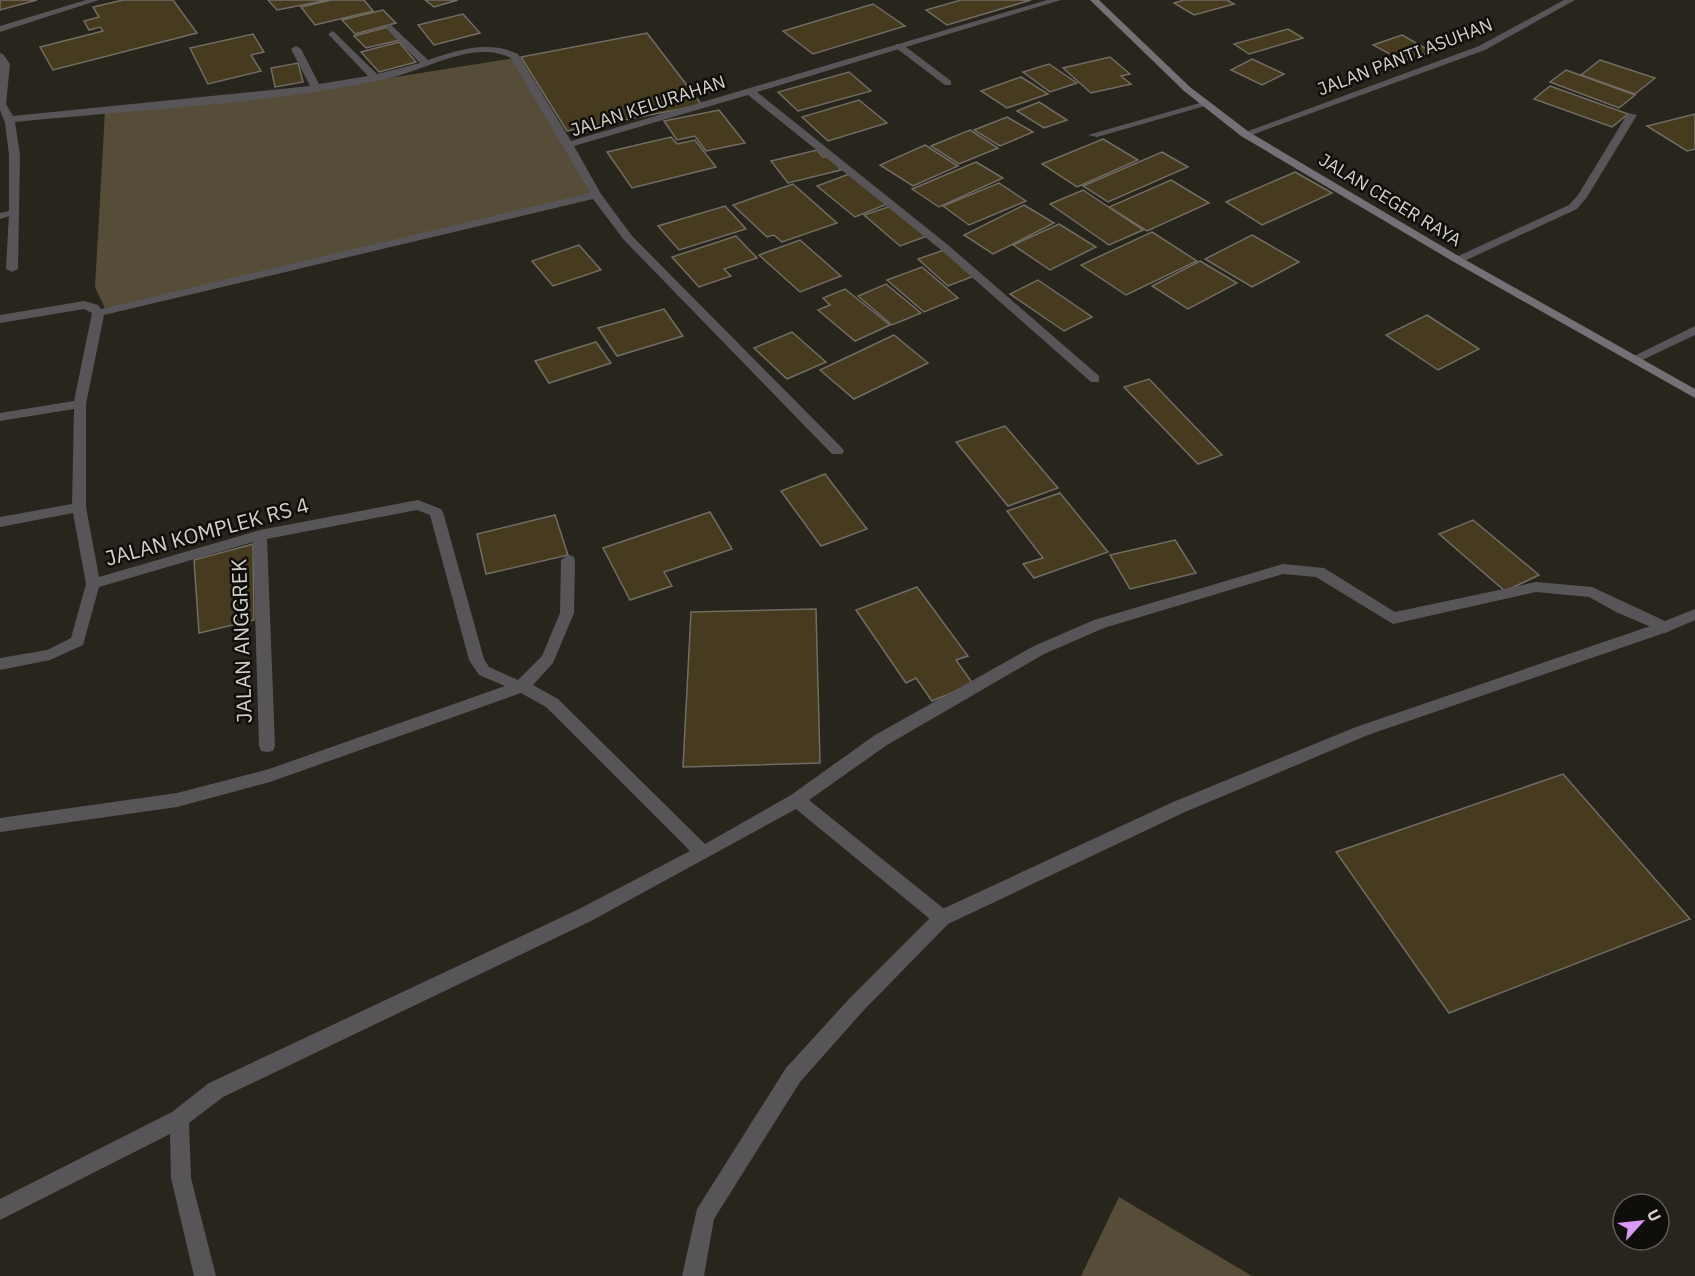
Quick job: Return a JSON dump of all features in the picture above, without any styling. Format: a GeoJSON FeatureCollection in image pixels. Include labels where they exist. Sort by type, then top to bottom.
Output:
{"type":"FeatureCollection","features":[{"type":"Feature","properties":{"kind":"main road","name":"JALAN CEGER RAYA"},"geometry":{"type":"LineString","coordinates":[[1094,0],[1187,89],[1245,134],[1458,260],[1695,394]]}},
{"type":"Feature","properties":{"kind":"street"},"geometry":{"type":"LineString","coordinates":[[0,29],[95,0]]}},
{"type":"Feature","properties":{"kind":"street","name":"JALAN KELURAHAN"},"geometry":{"type":"LineString","coordinates":[[837,452],[636,246],[596,195],[568,144],[1057,0]]}},
{"type":"Feature","properties":{"kind":"street","name":"JALAN PANTI ASUHAN"},"geometry":{"type":"LineString","coordinates":[[1245,134],[1482,48],[1571,0]]}},
{"type":"Feature","properties":{"kind":"street"},"geometry":{"type":"LineString","coordinates":[[390,27],[427,64]]}},
{"type":"Feature","properties":{"kind":"street"},"geometry":{"type":"LineString","coordinates":[[333,34],[375,78]]}},
{"type":"Feature","properties":{"kind":"street"},"geometry":{"type":"LineString","coordinates":[[899,46],[948,83]]}},
{"type":"Feature","properties":{"kind":"street"},"geometry":{"type":"LineString","coordinates":[[296,48],[316,88]]}},
{"type":"Feature","properties":{"kind":"street"},"geometry":{"type":"LineString","coordinates":[[8,120],[316,88],[375,78],[473,51],[495,48],[509,51],[515,56],[568,144]]}},
{"type":"Feature","properties":{"kind":"street"},"geometry":{"type":"LineString","coordinates":[[0,56],[4,64],[1,103],[8,120],[16,158],[12,269]]}},
{"type":"Feature","properties":{"kind":"street"},"geometry":{"type":"LineString","coordinates":[[750,91],[944,247],[1095,379]]}},
{"type":"Feature","properties":{"kind":"street"},"geometry":{"type":"LineString","coordinates":[[1093,135],[1207,104]]}},
{"type":"Feature","properties":{"kind":"street"},"geometry":{"type":"LineString","coordinates":[[1458,260],[1573,207],[1582,197],[1632,115]]}},
{"type":"Feature","properties":{"kind":"street"},"geometry":{"type":"LineString","coordinates":[[0,319],[84,305],[105,311],[596,195]]}},
{"type":"Feature","properties":{"kind":"street"},"geometry":{"type":"LineString","coordinates":[[0,216],[14,213]]}},
{"type":"Feature","properties":{"kind":"street","name":"JALAN KOMPLEK RS 4"},"geometry":{"type":"LineString","coordinates":[[105,311],[80,404],[79,507],[93,584],[260,536],[418,505],[436,512],[477,660],[484,671],[517,684]]}},
{"type":"Feature","properties":{"kind":"street"},"geometry":{"type":"LineString","coordinates":[[1634,359],[1695,330]]}},
{"type":"Feature","properties":{"kind":"street"},"geometry":{"type":"LineString","coordinates":[[0,417],[80,404]]}},
{"type":"Feature","properties":{"kind":"street"},"geometry":{"type":"LineString","coordinates":[[0,522],[79,507]]}},
{"type":"Feature","properties":{"kind":"street","name":"JALAN ANGGREK"},"geometry":{"type":"LineString","coordinates":[[260,536],[267,746]]}},
{"type":"Feature","properties":{"kind":"street"},"geometry":{"type":"LineString","coordinates":[[0,825],[177,800],[270,776],[517,684],[548,659],[567,613],[568,560]]}},
{"type":"Feature","properties":{"kind":"street"},"geometry":{"type":"LineString","coordinates":[[0,1210],[178,1119],[216,1090],[585,915],[703,853],[797,800],[881,740],[1039,650],[1099,624],[1283,569],[1319,572],[1393,618],[1536,587],[1592,592],[1621,608],[1665,627]]}},
{"type":"Feature","properties":{"kind":"street"},"geometry":{"type":"LineString","coordinates":[[0,664],[45,657],[66,650],[78,641],[93,584]]}},
{"type":"Feature","properties":{"kind":"street"},"geometry":{"type":"LineString","coordinates":[[693,1276],[704,1216],[793,1075],[856,1005],[942,918],[1179,807],[1362,731],[1665,627],[1695,614]]}},
{"type":"Feature","properties":{"kind":"street"},"geometry":{"type":"LineString","coordinates":[[517,684],[552,703],[703,853]]}},
{"type":"Feature","properties":{"kind":"street"},"geometry":{"type":"LineString","coordinates":[[797,800],[942,918]]}},
{"type":"Feature","properties":{"kind":"street"},"geometry":{"type":"LineString","coordinates":[[178,1119],[181,1178],[206,1276]]}},
{"type":"Feature","properties":{"kind":"shaded area"},"geometry":{"type":"Polygon","coordinates":[[[515,58],[593,198],[107,313],[95,287],[105,111],[308,91],[515,58]]]}},
{"type":"Feature","properties":{"kind":"shaded area"},"geometry":{"type":"Polygon","coordinates":[[[1119,1197],[1252,1276],[1081,1276],[1119,1197]]]}},
{"type":"Feature","properties":{"kind":"building"},"geometry":{"type":"Polygon","coordinates":[[[0,0],[37,0],[0,10],[0,0]]]}},
{"type":"Feature","properties":{"kind":"building"},"geometry":{"type":"Polygon","coordinates":[[[123,0],[173,0],[197,33],[53,70],[40,47],[103,31],[100,27],[89,30],[84,21],[99,17],[93,7],[123,0]]]}},
{"type":"Feature","properties":{"kind":"building"},"geometry":{"type":"Polygon","coordinates":[[[268,0],[328,0],[277,10],[268,0]]]}},
{"type":"Feature","properties":{"kind":"building"},"geometry":{"type":"Polygon","coordinates":[[[331,0],[364,0],[373,11],[315,25],[301,7],[331,0]]]}},
{"type":"Feature","properties":{"kind":"building"},"geometry":{"type":"Polygon","coordinates":[[[425,0],[458,0],[434,7],[425,0]]]}},
{"type":"Feature","properties":{"kind":"building"},"geometry":{"type":"Polygon","coordinates":[[[961,0],[1031,0],[947,25],[926,10],[961,0]]]}},
{"type":"Feature","properties":{"kind":"building"},"geometry":{"type":"Polygon","coordinates":[[[1184,0],[1227,0],[1234,4],[1194,15],[1174,3],[1184,0]]]}},
{"type":"Feature","properties":{"kind":"building"},"geometry":{"type":"Polygon","coordinates":[[[873,4],[905,26],[813,54],[783,31],[873,4]]]}},
{"type":"Feature","properties":{"kind":"building"},"geometry":{"type":"Polygon","coordinates":[[[383,10],[396,23],[355,34],[342,20],[383,10]]]}},
{"type":"Feature","properties":{"kind":"building"},"geometry":{"type":"Polygon","coordinates":[[[463,14],[480,33],[434,45],[418,25],[463,14]]]}},
{"type":"Feature","properties":{"kind":"building"},"geometry":{"type":"Polygon","coordinates":[[[388,27],[400,40],[366,48],[354,36],[388,27]]]}},
{"type":"Feature","properties":{"kind":"building"},"geometry":{"type":"Polygon","coordinates":[[[1288,29],[1303,38],[1249,54],[1234,44],[1288,29]]]}},
{"type":"Feature","properties":{"kind":"building"},"geometry":{"type":"Polygon","coordinates":[[[647,33],[702,105],[567,131],[521,57],[647,33]]]}},
{"type":"Feature","properties":{"kind":"building"},"geometry":{"type":"Polygon","coordinates":[[[253,34],[264,52],[251,55],[261,71],[208,84],[190,48],[253,34]]]}},
{"type":"Feature","properties":{"kind":"building"},"geometry":{"type":"Polygon","coordinates":[[[1402,35],[1432,52],[1403,61],[1373,45],[1402,35]]]}},
{"type":"Feature","properties":{"kind":"building"},"geometry":{"type":"Polygon","coordinates":[[[399,42],[416,62],[379,72],[361,52],[399,42]]]}},
{"type":"Feature","properties":{"kind":"building"},"geometry":{"type":"Polygon","coordinates":[[[1110,57],[1130,74],[1121,76],[1131,84],[1091,93],[1063,68],[1110,57]]]}},
{"type":"Feature","properties":{"kind":"building"},"geometry":{"type":"Polygon","coordinates":[[[1252,59],[1284,74],[1262,85],[1231,70],[1252,59]]]}},
{"type":"Feature","properties":{"kind":"building"},"geometry":{"type":"Polygon","coordinates":[[[1600,60],[1655,78],[1635,94],[1581,75],[1600,60]]]}},
{"type":"Feature","properties":{"kind":"building"},"geometry":{"type":"Polygon","coordinates":[[[298,63],[303,82],[275,87],[271,68],[298,63]]]}},
{"type":"Feature","properties":{"kind":"building"},"geometry":{"type":"Polygon","coordinates":[[[1049,64],[1077,83],[1050,92],[1023,72],[1049,64]]]}},
{"type":"Feature","properties":{"kind":"building"},"geometry":{"type":"Polygon","coordinates":[[[1566,70],[1635,95],[1619,108],[1550,82],[1566,70]]]}},
{"type":"Feature","properties":{"kind":"building"},"geometry":{"type":"Polygon","coordinates":[[[849,72],[871,91],[798,111],[778,92],[849,72]]]}},
{"type":"Feature","properties":{"kind":"building"},"geometry":{"type":"Polygon","coordinates":[[[1021,77],[1048,94],[1007,108],[981,91],[1021,77]]]}},
{"type":"Feature","properties":{"kind":"building"},"geometry":{"type":"Polygon","coordinates":[[[1550,86],[1628,114],[1612,127],[1534,99],[1550,86]]]}},
{"type":"Feature","properties":{"kind":"building"},"geometry":{"type":"Polygon","coordinates":[[[859,100],[887,123],[828,141],[802,117],[859,100]]]}},
{"type":"Feature","properties":{"kind":"building"},"geometry":{"type":"Polygon","coordinates":[[[1039,102],[1067,120],[1044,128],[1017,111],[1039,102]]]}},
{"type":"Feature","properties":{"kind":"building"},"geometry":{"type":"Polygon","coordinates":[[[719,110],[745,143],[706,151],[695,136],[677,140],[664,121],[719,110]]]}},
{"type":"Feature","properties":{"kind":"building"},"geometry":{"type":"Polygon","coordinates":[[[1695,114],[1695,149],[1687,151],[1647,126],[1695,114]]]}},
{"type":"Feature","properties":{"kind":"building"},"geometry":{"type":"Polygon","coordinates":[[[1007,117],[1033,132],[1000,146],[974,130],[1007,117]]]}},
{"type":"Feature","properties":{"kind":"building"},"geometry":{"type":"Polygon","coordinates":[[[970,130],[998,148],[959,164],[931,146],[970,130]]]}},
{"type":"Feature","properties":{"kind":"building"},"geometry":{"type":"Polygon","coordinates":[[[671,137],[677,144],[695,140],[716,167],[632,188],[607,152],[671,137]]]}},
{"type":"Feature","properties":{"kind":"building"},"geometry":{"type":"Polygon","coordinates":[[[1103,139],[1138,160],[1077,187],[1042,164],[1103,139]]]}},
{"type":"Feature","properties":{"kind":"building"},"geometry":{"type":"Polygon","coordinates":[[[925,145],[958,166],[913,186],[880,165],[925,145]]]}},
{"type":"Feature","properties":{"kind":"building"},"geometry":{"type":"Polygon","coordinates":[[[817,150],[823,157],[829,156],[841,170],[788,183],[771,161],[817,150]]]}},
{"type":"Feature","properties":{"kind":"building"},"geometry":{"type":"Polygon","coordinates":[[[1162,152],[1188,167],[1108,202],[1083,186],[1162,152]]]}},
{"type":"Feature","properties":{"kind":"building"},"geometry":{"type":"Polygon","coordinates":[[[976,162],[1003,178],[939,207],[912,189],[976,162]]]}},
{"type":"Feature","properties":{"kind":"building"},"geometry":{"type":"Polygon","coordinates":[[[1295,172],[1332,193],[1262,225],[1226,202],[1295,172]]]}},
{"type":"Feature","properties":{"kind":"building"},"geometry":{"type":"Polygon","coordinates":[[[849,174],[887,204],[855,217],[817,186],[849,174]]]}},
{"type":"Feature","properties":{"kind":"building"},"geometry":{"type":"Polygon","coordinates":[[[1171,180],[1209,203],[1147,231],[1109,207],[1171,180]]]}},
{"type":"Feature","properties":{"kind":"building"},"geometry":{"type":"Polygon","coordinates":[[[999,183],[1026,201],[969,225],[943,206],[999,183]]]}},
{"type":"Feature","properties":{"kind":"building"},"geometry":{"type":"Polygon","coordinates":[[[793,184],[837,223],[782,242],[774,235],[767,237],[733,205],[793,184]]]}},
{"type":"Feature","properties":{"kind":"building"},"geometry":{"type":"Polygon","coordinates":[[[1083,190],[1143,230],[1109,245],[1050,204],[1083,190]]]}},
{"type":"Feature","properties":{"kind":"building"},"geometry":{"type":"Polygon","coordinates":[[[1024,205],[1054,223],[993,254],[964,235],[1024,205]]]}},
{"type":"Feature","properties":{"kind":"building"},"geometry":{"type":"Polygon","coordinates":[[[725,206],[746,229],[679,250],[658,226],[725,206]]]}},
{"type":"Feature","properties":{"kind":"building"},"geometry":{"type":"Polygon","coordinates":[[[891,206],[927,236],[900,246],[864,215],[891,206]]]}},
{"type":"Feature","properties":{"kind":"building"},"geometry":{"type":"Polygon","coordinates":[[[1059,224],[1096,247],[1050,270],[1013,245],[1059,224]]]}},
{"type":"Feature","properties":{"kind":"building"},"geometry":{"type":"Polygon","coordinates":[[[1152,232],[1197,261],[1126,295],[1081,265],[1152,232]]]}},
{"type":"Feature","properties":{"kind":"building"},"geometry":{"type":"Polygon","coordinates":[[[1252,235],[1299,262],[1252,287],[1205,259],[1252,235]]]}},
{"type":"Feature","properties":{"kind":"building"},"geometry":{"type":"Polygon","coordinates":[[[736,236],[757,258],[724,269],[731,276],[699,287],[672,257],[736,236]]]}},
{"type":"Feature","properties":{"kind":"building"},"geometry":{"type":"Polygon","coordinates":[[[800,240],[841,276],[800,292],[759,255],[800,240]]]}},
{"type":"Feature","properties":{"kind":"building"},"geometry":{"type":"Polygon","coordinates":[[[579,245],[601,270],[553,286],[532,261],[579,245]]]}},
{"type":"Feature","properties":{"kind":"building"},"geometry":{"type":"Polygon","coordinates":[[[944,250],[974,276],[948,286],[918,259],[944,250]]]}},
{"type":"Feature","properties":{"kind":"building"},"geometry":{"type":"Polygon","coordinates":[[[1200,261],[1237,283],[1188,309],[1152,286],[1200,261]]]}},
{"type":"Feature","properties":{"kind":"building"},"geometry":{"type":"Polygon","coordinates":[[[922,267],[958,298],[924,312],[887,280],[922,267]]]}},
{"type":"Feature","properties":{"kind":"building"},"geometry":{"type":"Polygon","coordinates":[[[1038,280],[1092,317],[1064,331],[1010,294],[1038,280]]]}},
{"type":"Feature","properties":{"kind":"building"},"geometry":{"type":"Polygon","coordinates":[[[886,284],[921,313],[892,325],[858,296],[886,284]]]}},
{"type":"Feature","properties":{"kind":"building"},"geometry":{"type":"Polygon","coordinates":[[[845,289],[890,325],[855,341],[818,310],[830,305],[823,298],[845,289]]]}},
{"type":"Feature","properties":{"kind":"building"},"geometry":{"type":"Polygon","coordinates":[[[664,309],[683,336],[617,356],[598,328],[664,309]]]}},
{"type":"Feature","properties":{"kind":"building"},"geometry":{"type":"Polygon","coordinates":[[[1427,315],[1479,349],[1438,370],[1386,335],[1427,315]]]}},
{"type":"Feature","properties":{"kind":"building"},"geometry":{"type":"Polygon","coordinates":[[[792,332],[826,362],[787,379],[754,348],[792,332]]]}},
{"type":"Feature","properties":{"kind":"building"},"geometry":{"type":"Polygon","coordinates":[[[894,335],[928,363],[854,399],[820,370],[894,335]]]}},
{"type":"Feature","properties":{"kind":"building"},"geometry":{"type":"Polygon","coordinates":[[[596,342],[611,363],[549,383],[535,361],[596,342]]]}},
{"type":"Feature","properties":{"kind":"building"},"geometry":{"type":"Polygon","coordinates":[[[1149,379],[1222,455],[1198,464],[1124,387],[1149,379]]]}},
{"type":"Feature","properties":{"kind":"building"},"geometry":{"type":"Polygon","coordinates":[[[1005,426],[1058,488],[1008,506],[956,442],[1005,426]]]}},
{"type":"Feature","properties":{"kind":"building"},"geometry":{"type":"Polygon","coordinates":[[[825,474],[867,529],[821,546],[781,491],[825,474]]]}},
{"type":"Feature","properties":{"kind":"building"},"geometry":{"type":"Polygon","coordinates":[[[1060,493],[1108,552],[1034,578],[1023,564],[1043,558],[1007,511],[1060,493]]]}},
{"type":"Feature","properties":{"kind":"building"},"geometry":{"type":"Polygon","coordinates":[[[710,512],[732,549],[664,572],[672,586],[630,600],[603,548],[710,512]]]}},
{"type":"Feature","properties":{"kind":"building"},"geometry":{"type":"Polygon","coordinates":[[[555,515],[568,555],[486,574],[477,534],[555,515]]]}},
{"type":"Feature","properties":{"kind":"building"},"geometry":{"type":"Polygon","coordinates":[[[1473,520],[1539,575],[1505,591],[1439,534],[1473,520]]]}},
{"type":"Feature","properties":{"kind":"building"},"geometry":{"type":"Polygon","coordinates":[[[1175,540],[1196,573],[1130,589],[1110,555],[1175,540]]]}},
{"type":"Feature","properties":{"kind":"building"},"geometry":{"type":"Polygon","coordinates":[[[253,544],[254,620],[199,633],[194,560],[253,544]]]}},
{"type":"Feature","properties":{"kind":"building"},"geometry":{"type":"Polygon","coordinates":[[[917,587],[968,656],[956,660],[973,684],[932,701],[916,678],[906,683],[856,610],[917,587]]]}},
{"type":"Feature","properties":{"kind":"building"},"geometry":{"type":"Polygon","coordinates":[[[816,609],[820,763],[683,767],[691,612],[816,609]]]}},
{"type":"Feature","properties":{"kind":"building"},"geometry":{"type":"Polygon","coordinates":[[[1563,774],[1690,919],[1449,1013],[1336,852],[1563,774]]]}}]}
